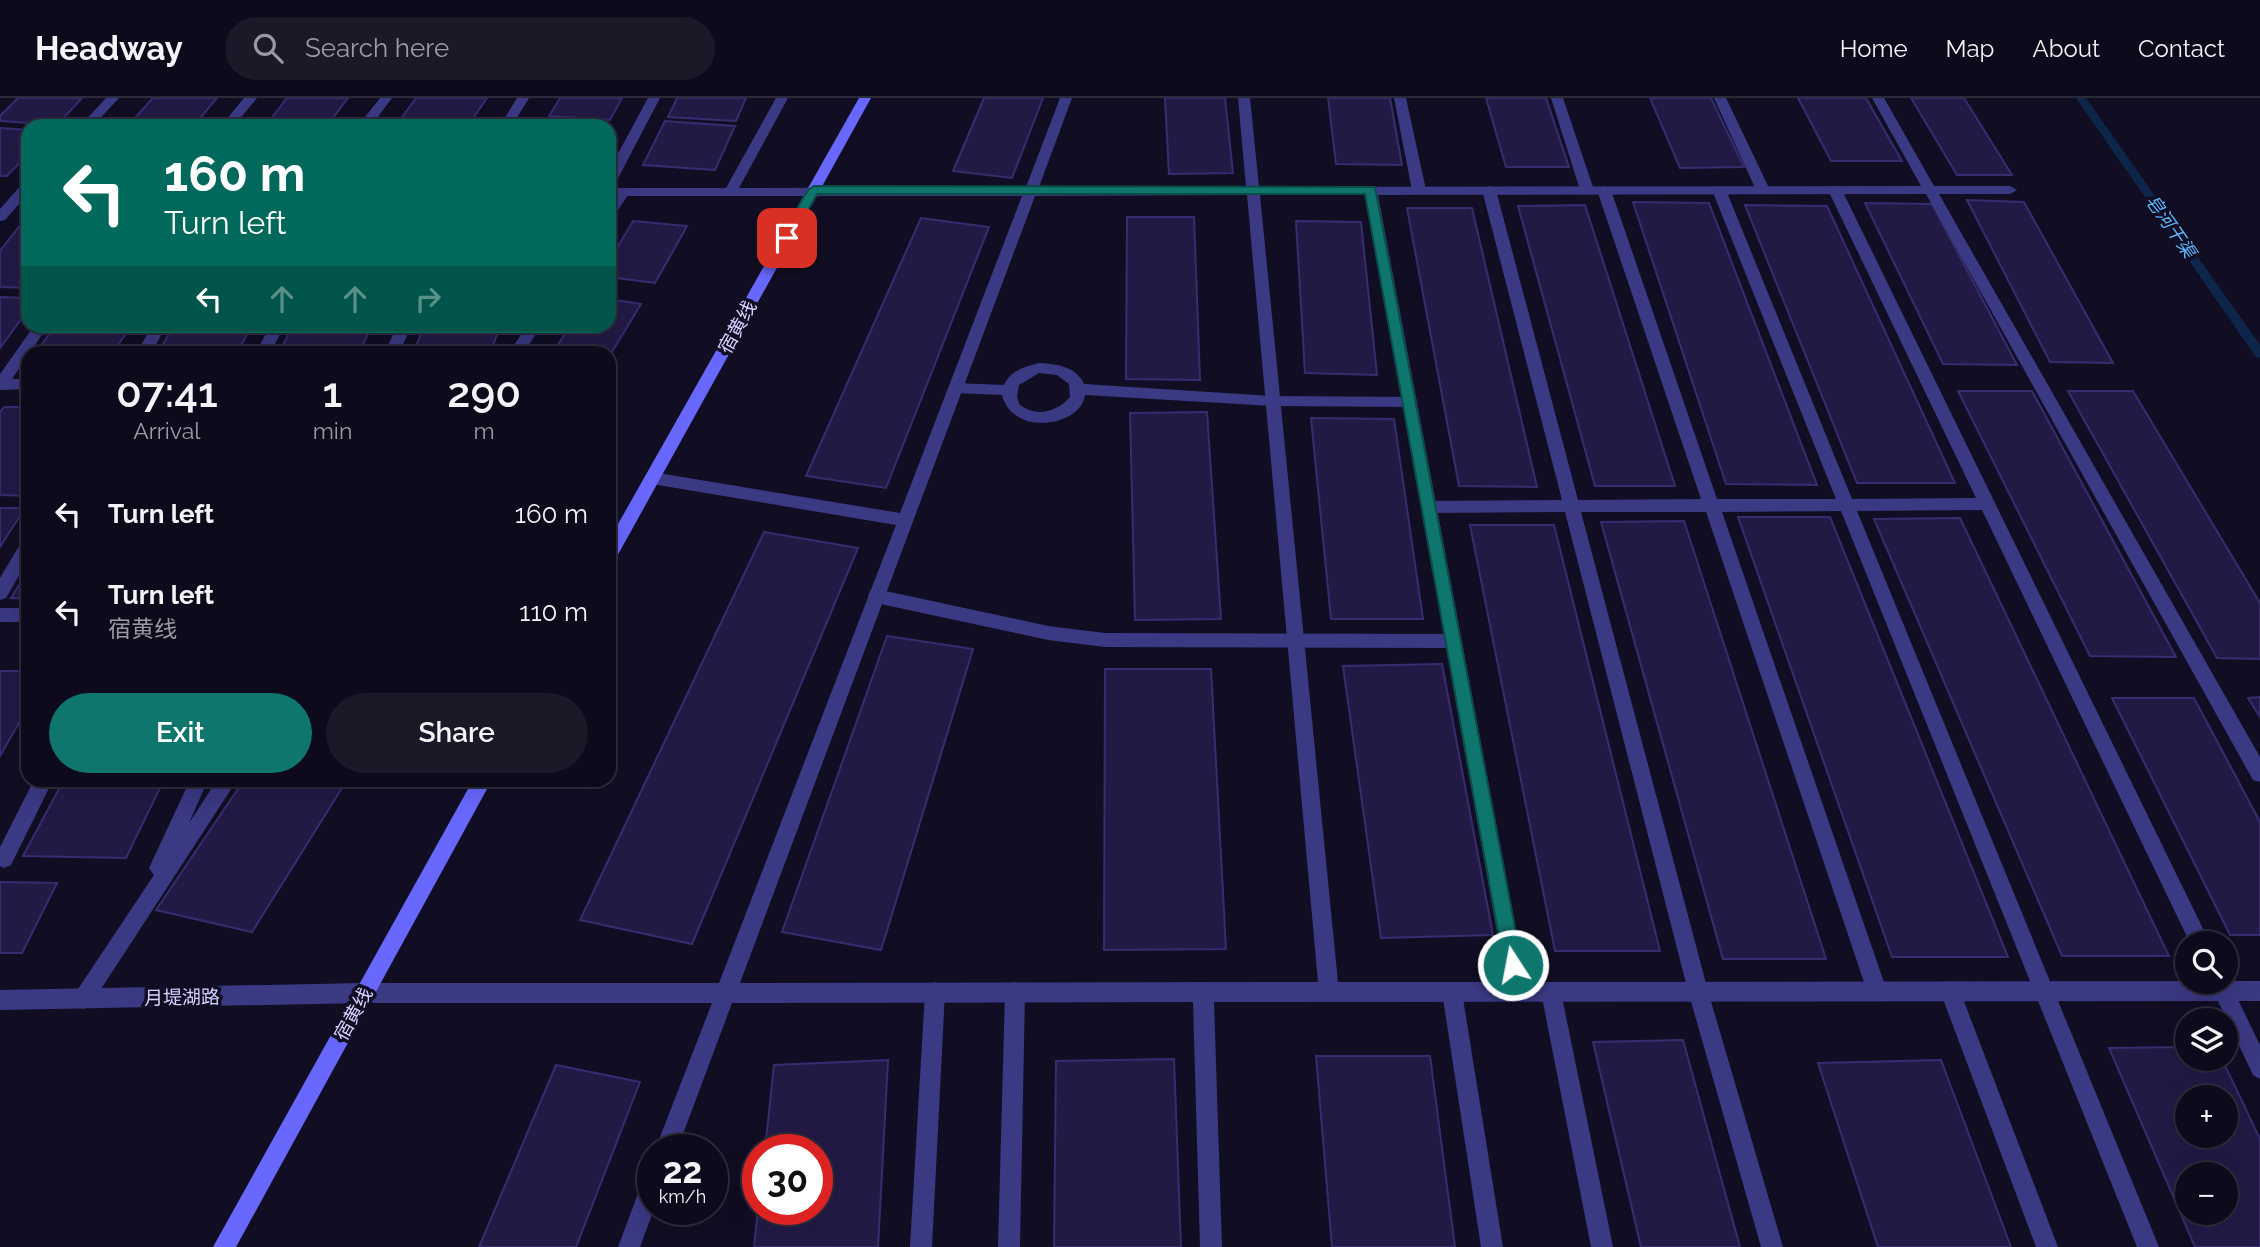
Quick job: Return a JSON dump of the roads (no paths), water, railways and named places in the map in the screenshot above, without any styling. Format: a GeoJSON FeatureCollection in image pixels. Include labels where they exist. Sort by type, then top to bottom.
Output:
{"type":"FeatureCollection","features":[{"type":"Feature","properties":{"kind":"main road","name":"宿黄线"},"geometry":{"type":"LineString","coordinates":[[616,542],[865,98]]}},
{"type":"Feature","properties":{"kind":"main road","name":"宿黄线"},"geometry":{"type":"LineString","coordinates":[[224,1247],[479,787]]}},
{"type":"Feature","properties":{"kind":"street"},"geometry":{"type":"LineString","coordinates":[[93,119],[113,98]]}},
{"type":"Feature","properties":{"kind":"street"},"geometry":{"type":"LineString","coordinates":[[233,119],[251,98]]}},
{"type":"Feature","properties":{"kind":"street"},"geometry":{"type":"LineString","coordinates":[[370,119],[386,98]]}},
{"type":"Feature","properties":{"kind":"street"},"geometry":{"type":"LineString","coordinates":[[510,119],[523,98]]}},
{"type":"Feature","properties":{"kind":"street"},"geometry":{"type":"LineString","coordinates":[[616,169],[654,98]]}},
{"type":"Feature","properties":{"kind":"street"},"geometry":{"type":"LineString","coordinates":[[731,191],[782,98]]}},
{"type":"Feature","properties":{"kind":"street"},"geometry":{"type":"LineString","coordinates":[[672,1134],[1066,98]]}},
{"type":"Feature","properties":{"kind":"street"},"geometry":{"type":"LineString","coordinates":[[1244,98],[1329,992]]}},
{"type":"Feature","properties":{"kind":"street"},"geometry":{"type":"LineString","coordinates":[[1400,98],[1419,190]]}},
{"type":"Feature","properties":{"kind":"street"},"geometry":{"type":"LineString","coordinates":[[1557,98],[1595,190],[1712,506],[1877,991]]}},
{"type":"Feature","properties":{"kind":"street"},"geometry":{"type":"LineString","coordinates":[[1720,98],[1763,190]]}},
{"type":"Feature","properties":{"kind":"street"},"geometry":{"type":"LineString","coordinates":[[1878,98],[2260,774]]}},
{"type":"Feature","properties":{"kind":"street"},"geometry":{"type":"LineString","coordinates":[[1370,190],[1518,992]]}},
{"type":"Feature","properties":{"kind":"street"},"geometry":{"type":"LineString","coordinates":[[1489,190],[1698,991],[1772,1247]]}},
{"type":"Feature","properties":{"kind":"street"},"geometry":{"type":"LineString","coordinates":[[1718,190],[2148,1247]]}},
{"type":"Feature","properties":{"kind":"street"},"geometry":{"type":"LineString","coordinates":[[1835,190],[2194,931]]}},
{"type":"Feature","properties":{"kind":"street"},"geometry":{"type":"LineString","coordinates":[[616,192],[2010,190]]}},
{"type":"Feature","properties":{"kind":"street"},"geometry":{"type":"LineString","coordinates":[[0,198],[21,198]]}},
{"type":"Feature","properties":{"kind":"street"},"geometry":{"type":"LineString","coordinates":[[0,217],[21,199]]}},
{"type":"Feature","properties":{"kind":"street"},"geometry":{"type":"LineString","coordinates":[[0,385],[21,355]]}},
{"type":"Feature","properties":{"kind":"street"},"geometry":{"type":"LineString","coordinates":[[1039,368],[1060,370],[1069,375],[1079,389],[1078,398],[1065,413],[1042,419],[1019,413],[1012,406],[1008,390],[1019,376],[1039,368]]}},
{"type":"Feature","properties":{"kind":"street"},"geometry":{"type":"LineString","coordinates":[[0,385],[21,384]]}},
{"type":"Feature","properties":{"kind":"street"},"geometry":{"type":"LineString","coordinates":[[955,388],[1008,390]]}},
{"type":"Feature","properties":{"kind":"street"},"geometry":{"type":"LineString","coordinates":[[1079,389],[1273,401],[1410,402]]}},
{"type":"Feature","properties":{"kind":"street"},"geometry":{"type":"LineString","coordinates":[[652,478],[905,520]]}},
{"type":"Feature","properties":{"kind":"street"},"geometry":{"type":"LineString","coordinates":[[1429,507],[1987,504]]}},
{"type":"Feature","properties":{"kind":"street"},"geometry":{"type":"LineString","coordinates":[[0,593],[21,558]]}},
{"type":"Feature","properties":{"kind":"street"},"geometry":{"type":"LineString","coordinates":[[876,596],[1048,633],[1105,640],[1295,643],[1453,641]]}},
{"type":"Feature","properties":{"kind":"street"},"geometry":{"type":"LineString","coordinates":[[0,615],[21,615]]}},
{"type":"Feature","properties":{"kind":"street"},"geometry":{"type":"LineString","coordinates":[[4,859],[40,787]]}},
{"type":"Feature","properties":{"kind":"street"},"geometry":{"type":"LineString","coordinates":[[138,916],[196,787]]}},
{"type":"Feature","properties":{"kind":"street"},"geometry":{"type":"LineString","coordinates":[[83,999],[224,787]]}},
{"type":"Feature","properties":{"kind":"street","name":"月堤湖路"},"geometry":{"type":"LineString","coordinates":[[0,1000],[365,993],[2044,991],[2175,987]]}},
{"type":"Feature","properties":{"kind":"street","name":"月堤湖路"},"geometry":{"type":"LineString","coordinates":[[2238,988],[2260,991]]}},
{"type":"Feature","properties":{"kind":"street"},"geometry":{"type":"LineString","coordinates":[[1950,991],[2048,1247]]}},
{"type":"Feature","properties":{"kind":"street"},"geometry":{"type":"LineString","coordinates":[[921,1247],[935,992]]}},
{"type":"Feature","properties":{"kind":"street"},"geometry":{"type":"LineString","coordinates":[[1009,1247],[1015,992]]}},
{"type":"Feature","properties":{"kind":"street"},"geometry":{"type":"LineString","coordinates":[[1452,992],[1492,1247]]}},
{"type":"Feature","properties":{"kind":"street"},"geometry":{"type":"LineString","coordinates":[[1551,992],[1602,1247]]}},
{"type":"Feature","properties":{"kind":"street"},"geometry":{"type":"LineString","coordinates":[[1203,993],[1211,1247]]}},
{"type":"Feature","properties":{"kind":"street"},"geometry":{"type":"LineString","coordinates":[[2225,994],[2260,1068]]}},
{"type":"Feature","properties":{"kind":"street"},"geometry":{"type":"LineString","coordinates":[[629,1247],[637,1225]]}},
{"type":"Feature","properties":{"kind":"waterway","name":"皂河干渠"},"geometry":{"type":"LineString","coordinates":[[2081,98],[2260,354]]}}]}
